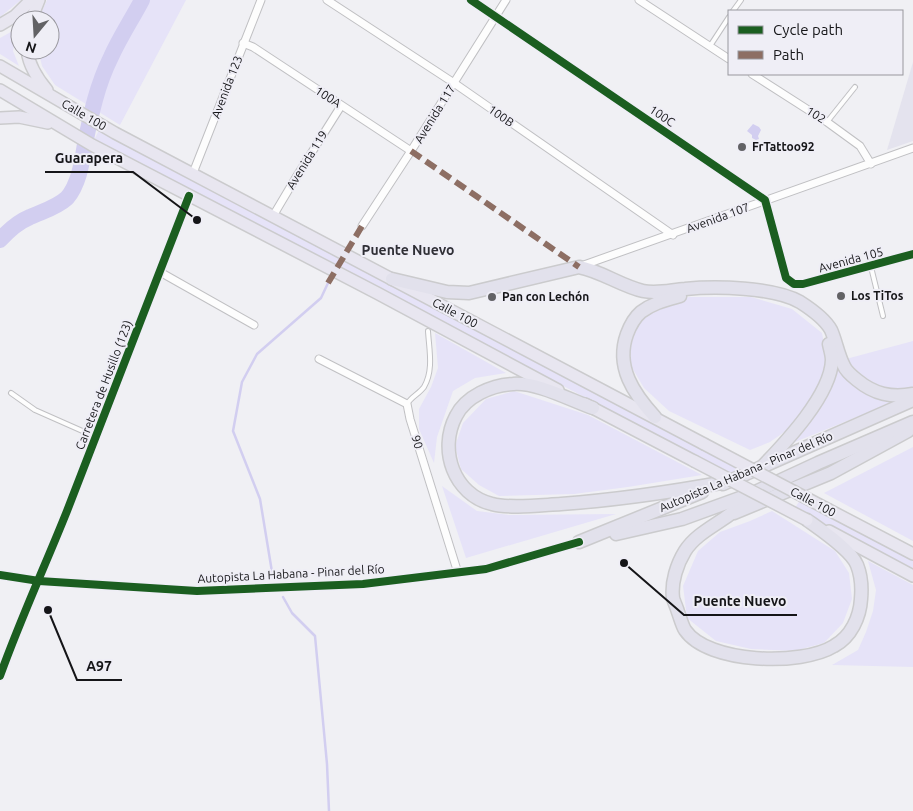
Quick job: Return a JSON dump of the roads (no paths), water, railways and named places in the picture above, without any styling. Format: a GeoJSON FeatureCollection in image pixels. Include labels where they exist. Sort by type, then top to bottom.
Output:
{"type":"FeatureCollection","features":[{"type":"Feature","properties":{"kind":"highway"},"geometry":{"type":"LineString","coordinates":[[0,25],[15,16],[31,0]]}},
{"type":"Feature","properties":{"kind":"highway"},"geometry":{"type":"LineString","coordinates":[[29,60],[36,77],[51,96]]}},
{"type":"Feature","properties":{"kind":"highway","name":"Calle 100"},"geometry":{"type":"LineString","coordinates":[[0,66],[102,126],[913,554]]}},
{"type":"Feature","properties":{"kind":"highway","name":"Calle 100"},"geometry":{"type":"LineString","coordinates":[[0,90],[92,145],[385,297],[913,576]]}},
{"type":"Feature","properties":{"kind":"highway"},"geometry":{"type":"LineString","coordinates":[[0,118],[41,120],[59,126]]}},
{"type":"Feature","properties":{"kind":"highway"},"geometry":{"type":"LineString","coordinates":[[392,279],[437,290],[469,293],[579,267],[589,268],[604,276],[644,291],[686,288],[754,289],[798,301],[816,313],[830,330],[844,368],[868,388],[877,393],[894,395],[913,394]]}},
{"type":"Feature","properties":{"kind":"highway"},"geometry":{"type":"LineString","coordinates":[[655,417],[634,392],[623,358],[625,340],[630,325],[640,312],[656,303],[687,294],[750,293],[798,308],[818,323],[828,340],[832,360],[825,387],[803,421],[762,467]]}},
{"type":"Feature","properties":{"kind":"highway"},"geometry":{"type":"LineString","coordinates":[[592,408],[533,386],[514,383],[492,387],[471,398],[456,416],[448,442],[452,470],[468,491],[478,499],[494,505],[535,506],[607,500],[685,490],[726,482]]}},
{"type":"Feature","properties":{"kind":"highway","name":"Autopista La Habana - Pinar del Río"},"geometry":{"type":"LineString","coordinates":[[579,542],[762,467],[913,400]]}},
{"type":"Feature","properties":{"kind":"highway","name":"Autopista La Habana - Pinar del Río"},"geometry":{"type":"LineString","coordinates":[[579,542],[682,519],[751,494],[913,422]]}},
{"type":"Feature","properties":{"kind":"highway"},"geometry":{"type":"LineString","coordinates":[[682,519],[730,515],[756,505],[832,473],[913,428]]}},
{"type":"Feature","properties":{"kind":"highway"},"geometry":{"type":"LineString","coordinates":[[888,443],[913,434]]}},
{"type":"Feature","properties":{"kind":"highway"},"geometry":{"type":"LineString","coordinates":[[751,494],[730,515],[703,533],[686,550],[676,570],[673,598],[685,630],[702,644],[721,653],[758,658],[795,659],[835,646],[851,631],[860,612],[862,588],[857,564],[839,543],[807,520]]}},
{"type":"Feature","properties":{"kind":"street","name":"Avenida 123"},"geometry":{"type":"LineString","coordinates":[[193,173],[260,0]]}},
{"type":"Feature","properties":{"kind":"street","name":"100B"},"geometry":{"type":"LineString","coordinates":[[327,0],[454,83],[673,235]]}},
{"type":"Feature","properties":{"kind":"street","name":"100C"},"geometry":{"type":"LineString","coordinates":[[471,0],[765,200]]}},
{"type":"Feature","properties":{"kind":"street","name":"Avenida 117"},"geometry":{"type":"LineString","coordinates":[[362,226],[506,0]]}},
{"type":"Feature","properties":{"kind":"street"},"geometry":{"type":"LineString","coordinates":[[639,0],[728,58]]}},
{"type":"Feature","properties":{"kind":"street","name":"100A"},"geometry":{"type":"LineString","coordinates":[[243,43],[253,47],[411,151]]}},
{"type":"Feature","properties":{"kind":"street","name":"102"},"geometry":{"type":"LineString","coordinates":[[754,75],[827,122],[860,146],[871,164]]}},
{"type":"Feature","properties":{"kind":"street","name":"Avenida 119"},"geometry":{"type":"LineString","coordinates":[[273,216],[341,106]]}},
{"type":"Feature","properties":{"kind":"street","name":"Avenida 107"},"geometry":{"type":"LineString","coordinates":[[579,267],[913,148]]}},
{"type":"Feature","properties":{"kind":"street","name":"Carretera de Husillo (123)"},"geometry":{"type":"LineString","coordinates":[[0,676],[96,437],[189,196]]}},
{"type":"Feature","properties":{"kind":"street","name":"Avenida 105"},"geometry":{"type":"LineString","coordinates":[[765,200],[786,278],[794,284],[803,284],[871,267],[913,254]]}},
{"type":"Feature","properties":{"kind":"street"},"geometry":{"type":"LineString","coordinates":[[160,272],[254,325]]}},
{"type":"Feature","properties":{"kind":"street"},"geometry":{"type":"LineString","coordinates":[[320,359],[407,404]]}},
{"type":"Feature","properties":{"kind":"street","name":"90"},"geometry":{"type":"LineString","coordinates":[[407,404],[458,573]]}},
{"type":"Feature","properties":{"kind":"street","name":"Autopista La Habana - Pinar del Río"},"geometry":{"type":"LineString","coordinates":[[0,575],[39,581],[197,591],[363,584],[486,570],[579,542]]}},
{"type":"Feature","properties":{"kind":"lane"},"geometry":{"type":"LineString","coordinates":[[710,46],[728,19]]}},
{"type":"Feature","properties":{"kind":"lane"},"geometry":{"type":"LineString","coordinates":[[827,122],[855,87]]}},
{"type":"Feature","properties":{"kind":"lane"},"geometry":{"type":"LineString","coordinates":[[871,267],[883,316]]}},
{"type":"Feature","properties":{"kind":"lane"},"geometry":{"type":"LineString","coordinates":[[407,404],[411,397],[422,389],[430,372],[428,331]]}},
{"type":"Feature","properties":{"kind":"lane"},"geometry":{"type":"LineString","coordinates":[[11,393],[35,410],[96,437]]}},
{"type":"Feature","properties":{"kind":"waterway"},"geometry":{"type":"LineString","coordinates":[[0,240],[17,224],[58,204],[67,198],[71,192],[79,172],[92,111],[102,78],[142,0]]}},
{"type":"Feature","properties":{"kind":"waterway"},"geometry":{"type":"LineString","coordinates":[[273,578],[260,499],[233,431],[242,382],[257,354],[321,298],[328,283]]}},
{"type":"Feature","properties":{"kind":"waterway"},"geometry":{"type":"LineString","coordinates":[[283,597],[292,613],[315,636],[327,764],[329,811]]}},
{"type":"Feature","properties":{"kind":"place","name":"FrTattoo92"},"geometry":{"type":"Point","coordinates":[742,147]}},
{"type":"Feature","properties":{"kind":"place","name":"Guarapera"},"geometry":{"type":"Point","coordinates":[197,220]}},
{"type":"Feature","properties":{"kind":"place","name":"Los TiTos"},"geometry":{"type":"Point","coordinates":[841,296]}},
{"type":"Feature","properties":{"kind":"place","name":"Pan con Lechón"},"geometry":{"type":"Point","coordinates":[492,297]}},
{"type":"Feature","properties":{"kind":"place","name":"Puente Nuevo"},"geometry":{"type":"Point","coordinates":[624,563]}},
{"type":"Feature","properties":{"kind":"place","name":"A97"},"geometry":{"type":"Point","coordinates":[48,610]}},
{"type":"Feature","properties":{"kind":"district","name":"Puente Nuevo"},"geometry":{"type":"Point","coordinates":[408,250]}}]}
